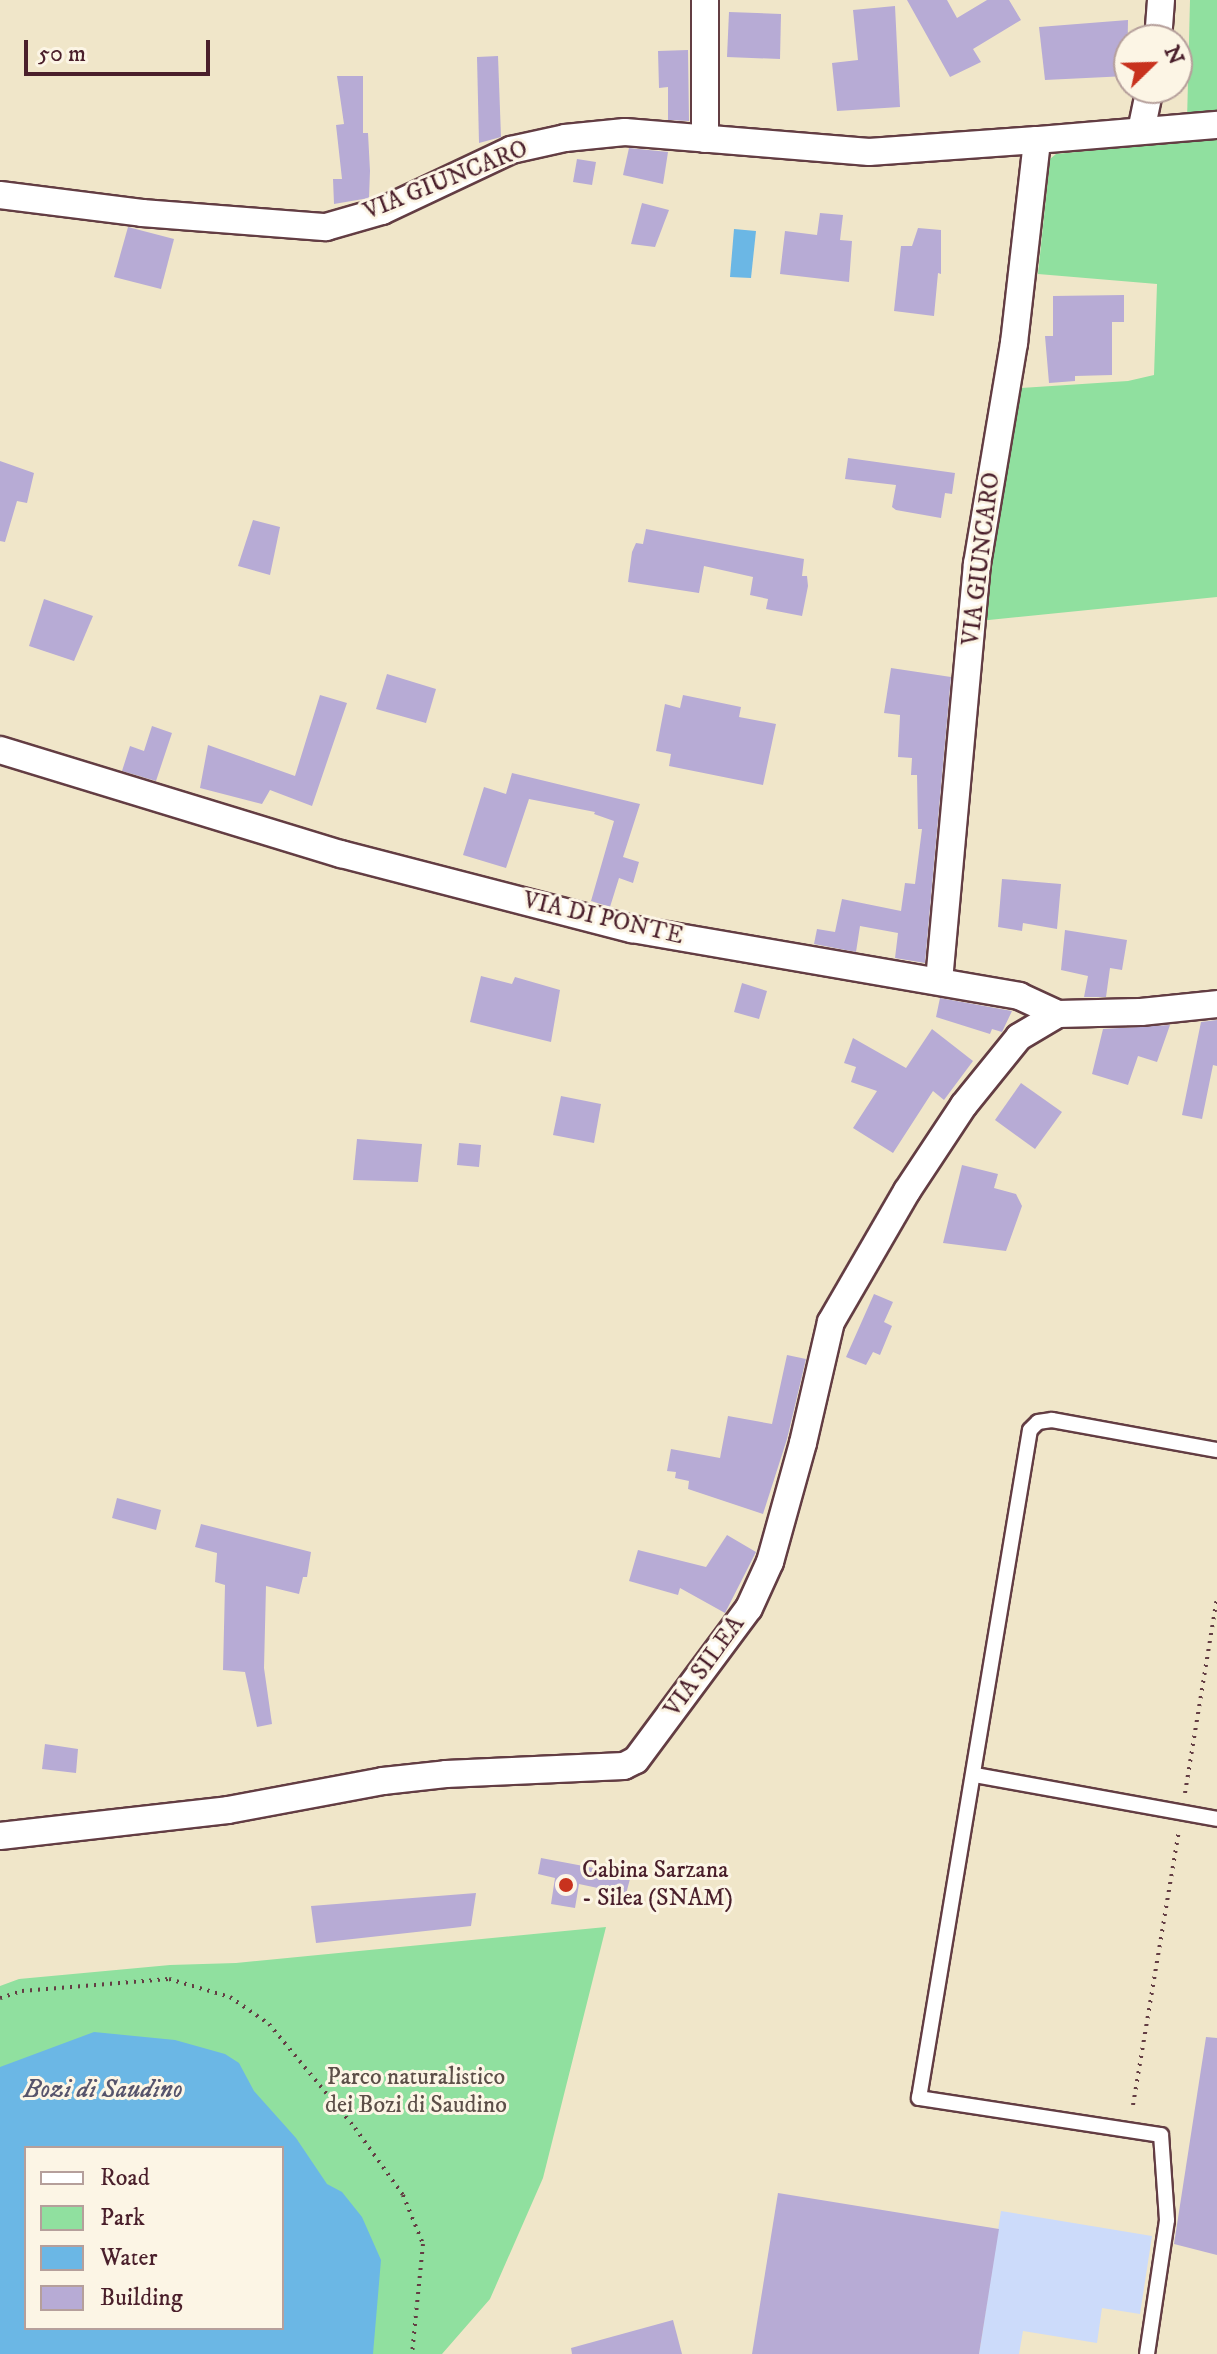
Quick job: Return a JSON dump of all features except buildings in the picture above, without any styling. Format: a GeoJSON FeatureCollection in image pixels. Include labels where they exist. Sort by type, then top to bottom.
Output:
{"type":"FeatureCollection","features":[{"type":"Feature","properties":{"kind":"street"},"geometry":{"type":"LineString","coordinates":[[705,0],[705,139]]}},
{"type":"Feature","properties":{"kind":"street"},"geometry":{"type":"LineString","coordinates":[[1159,24],[1161,0]]}},
{"type":"Feature","properties":{"kind":"street"},"geometry":{"type":"LineString","coordinates":[[1141,131],[1147,104]]}},
{"type":"Feature","properties":{"kind":"street","name":"VIA GIUNCARO"},"geometry":{"type":"LineString","coordinates":[[0,195],[142,213],[326,227],[382,211],[511,150],[565,138],[625,132],[869,152],[1217,125]]}},
{"type":"Feature","properties":{"kind":"street","name":"VIA GIUNCARO"},"geometry":{"type":"LineString","coordinates":[[939,981],[977,564],[1014,343],[1037,140]]}},
{"type":"Feature","properties":{"kind":"street","name":"VIA DI PONTE"},"geometry":{"type":"LineString","coordinates":[[0,750],[341,854],[632,929],[1019,996],[1058,1014],[1141,1012],[1217,1004]]}},
{"type":"Feature","properties":{"kind":"street","name":"VIA SILEA"},"geometry":{"type":"LineString","coordinates":[[0,1836],[228,1810],[383,1781],[446,1774],[624,1766],[636,1760],[749,1608],[770,1562],[803,1443],[831,1322],[907,1191],[964,1105],[1019,1037],[1058,1014]]}},
{"type":"Feature","properties":{"kind":"lane"},"geometry":{"type":"LineString","coordinates":[[1147,2352],[1167,2220],[1161,2135],[919,2098],[1030,1430],[1038,1422],[1052,1420],[1217,1450]]}},
{"type":"Feature","properties":{"kind":"lane"},"geometry":{"type":"LineString","coordinates":[[975,1775],[1217,1819]]}},
{"type":"Feature","properties":{"kind":"path"},"geometry":{"type":"LineString","coordinates":[[1184,1800],[1217,1598]]}},
{"type":"Feature","properties":{"kind":"path"},"geometry":{"type":"LineString","coordinates":[[1133,2105],[1180,1821]]}},
{"type":"Feature","properties":{"kind":"path"},"geometry":{"type":"LineString","coordinates":[[0,1998],[22,1991],[169,1979],[230,1997],[269,2024],[355,2128],[403,2195],[423,2244],[412,2354]]}},
{"type":"Feature","properties":{"kind":"shaded area"},"geometry":{"type":"Polygon","coordinates":[[[1001,2211],[1152,2236],[1140,2314],[1102,2308],[1097,2343],[1023,2331],[1019,2354],[979,2354],[1001,2211]]]}},
{"type":"Feature","properties":{"kind":"green space"},"geometry":{"type":"Polygon","coordinates":[[[1190,0],[1217,0],[1217,118],[1187,121],[1187,104],[1193,104],[1193,24],[1189,24],[1190,0]]]}},
{"type":"Feature","properties":{"kind":"green space"},"geometry":{"type":"Polygon","coordinates":[[[1217,138],[1217,597],[979,621],[1021,388],[1128,381],[1154,375],[1157,284],[1038,274],[1050,159],[1056,154],[1217,138]]]}},
{"type":"Feature","properties":{"kind":"green space","name":"Parco naturalistico dei Bozi di Saudino"},"geometry":{"type":"Polygon","coordinates":[[[606,1927],[543,2178],[490,2299],[442,2354],[0,2354],[0,1986],[19,1979],[170,1965],[236,1963],[606,1927]]]}},
{"type":"Feature","properties":{"kind":"water"},"geometry":{"type":"Polygon","coordinates":[[[734,229],[756,231],[751,278],[730,277],[734,229]]]}},
{"type":"Feature","properties":{"kind":"water","name":"Bozi di Saudino"},"geometry":{"type":"Polygon","coordinates":[[[94,2032],[175,2040],[225,2054],[239,2063],[254,2091],[296,2138],[327,2184],[342,2192],[362,2217],[381,2260],[373,2354],[0,2354],[0,2067],[94,2032]]]}},
{"type":"Feature","properties":{"kind":"place","name":"Cabina Sarzana - Silea (SNAM)"},"geometry":{"type":"Point","coordinates":[566,1885]}}]}
